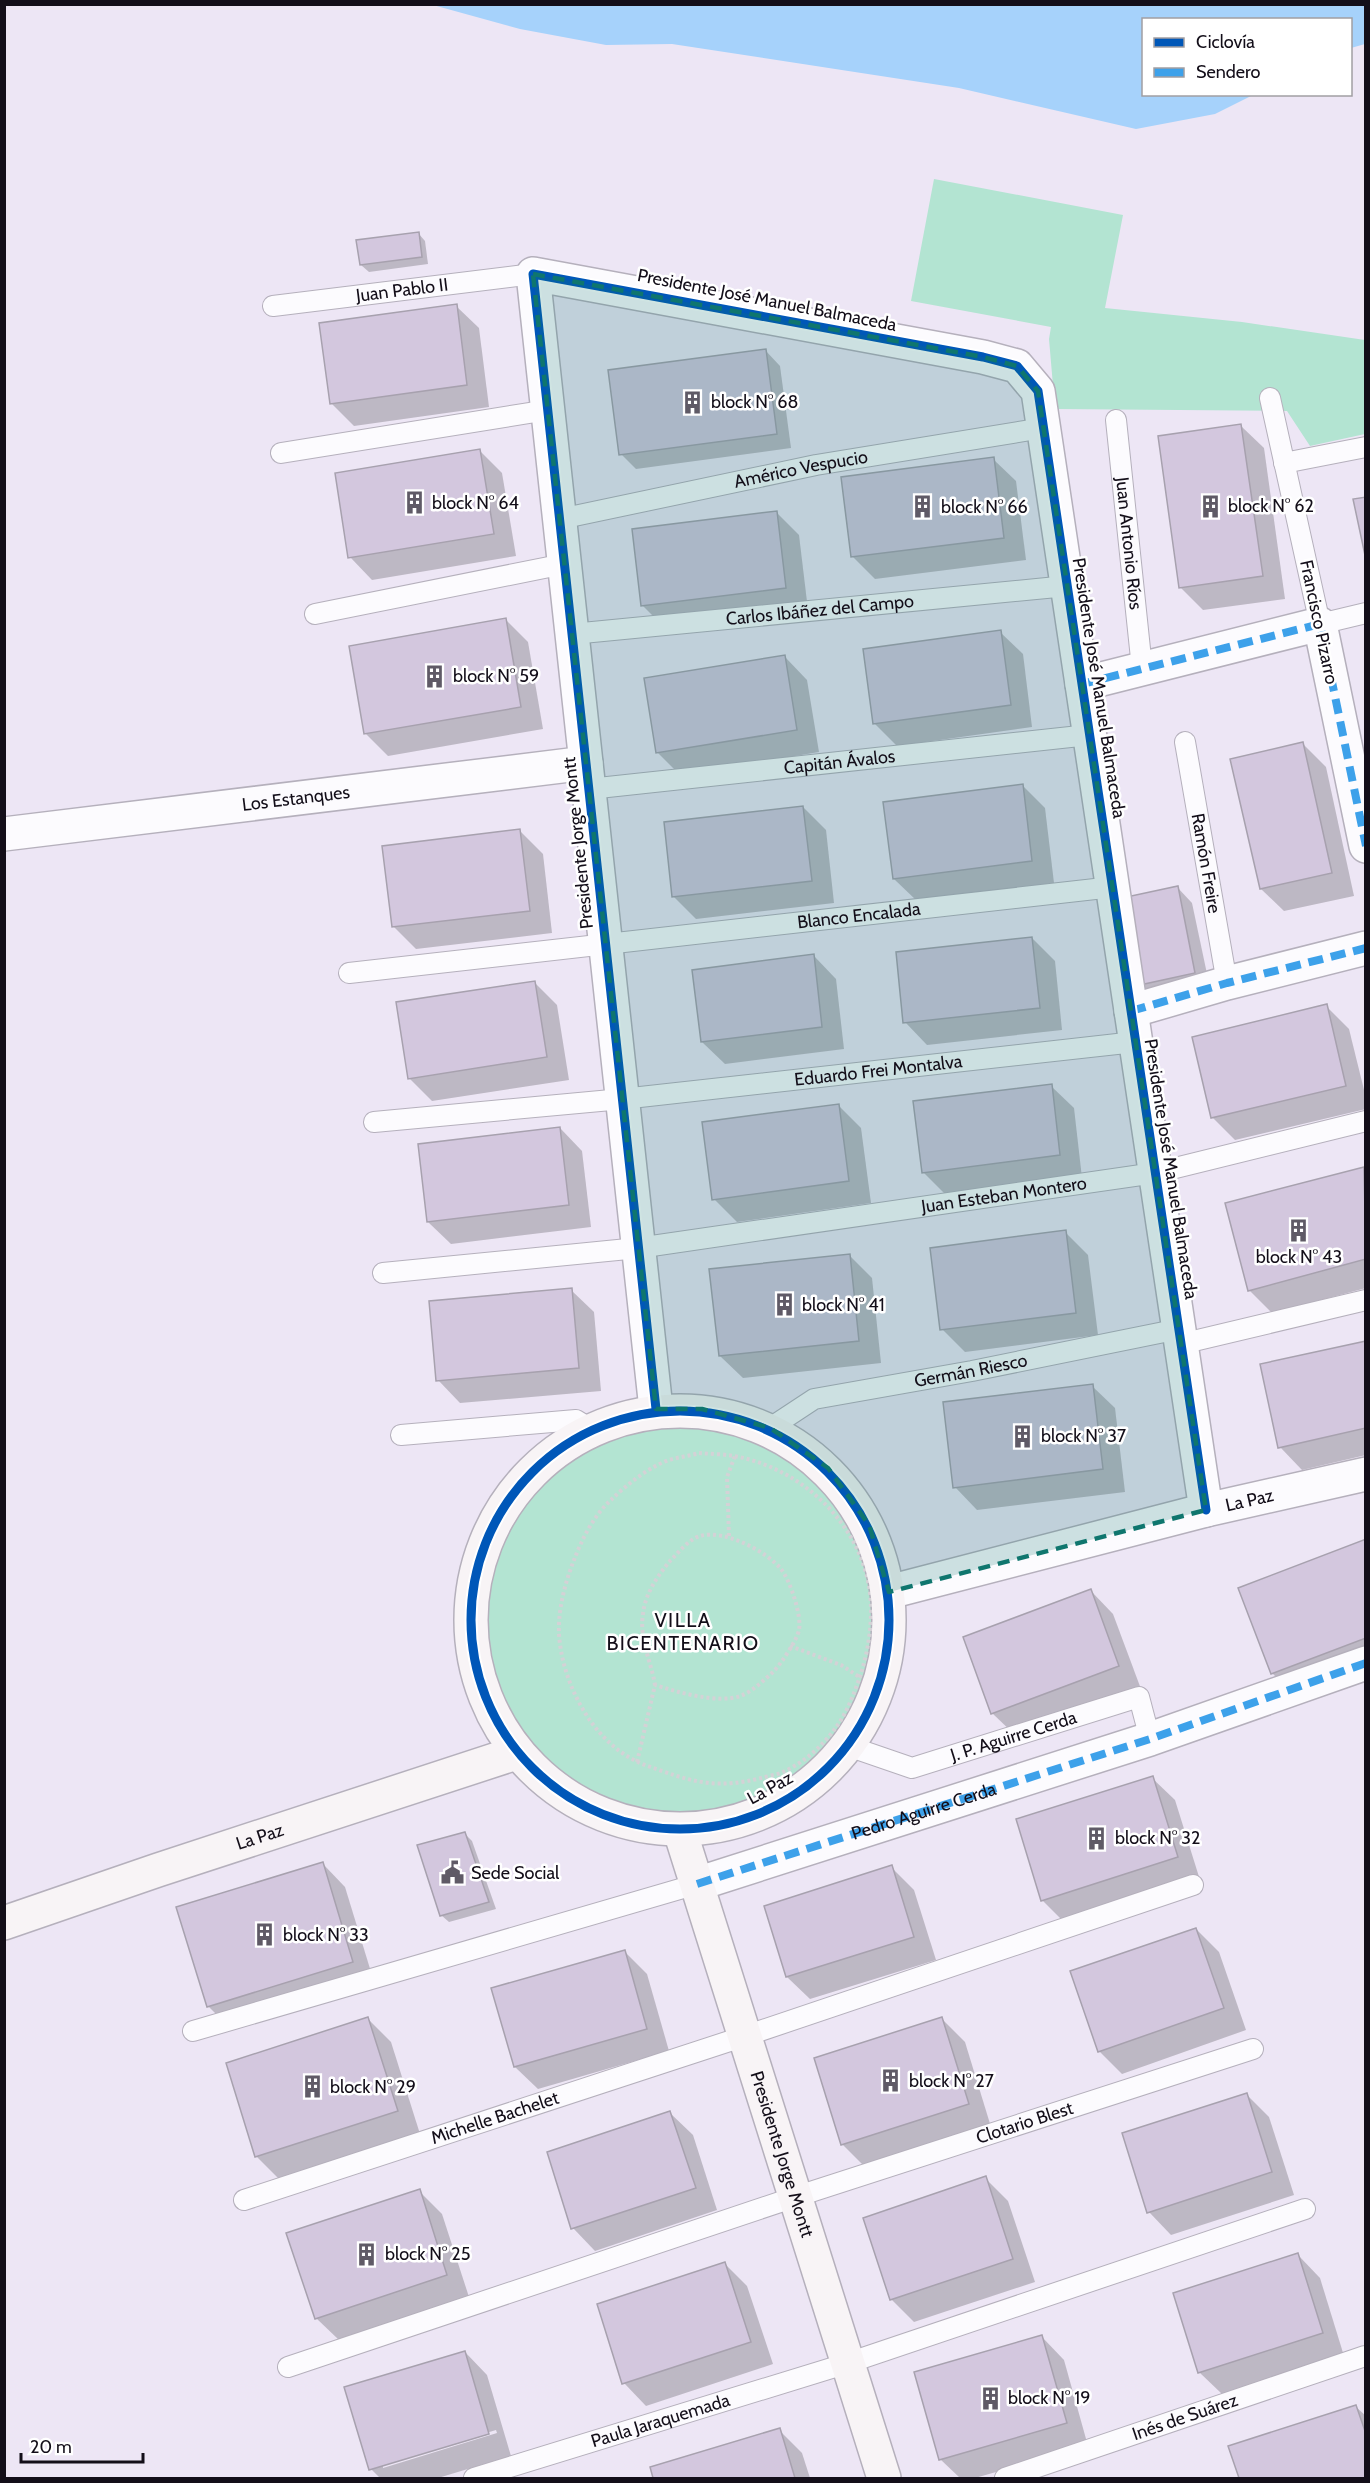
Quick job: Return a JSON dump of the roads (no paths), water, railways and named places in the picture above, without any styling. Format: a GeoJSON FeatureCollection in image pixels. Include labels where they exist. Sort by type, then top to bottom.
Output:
{"type":"FeatureCollection","features":[{"type":"Feature","properties":{"kind":"street","name":"Presidente Jorge Montt"},"geometry":{"type":"LineString","coordinates":[[533,274],[656,1409]]}},
{"type":"Feature","properties":{"kind":"street","name":"Presidente José Manuel Balmaceda"},"geometry":{"type":"LineString","coordinates":[[533,274],[972,354],[1017,366],[1038,390],[1206,1510]]}},
{"type":"Feature","properties":{"kind":"street"},"geometry":{"type":"LineString","coordinates":[[1082,684],[1320,624]]}},
{"type":"Feature","properties":{"kind":"street","name":"Francisco Pizarro"},"geometry":{"type":"LineString","coordinates":[[1320,624],[1359,777],[1365,846]]}},
{"type":"Feature","properties":{"kind":"street","name":"Los Estanques"},"geometry":{"type":"LineString","coordinates":[[4,834],[587,776]]}},
{"type":"Feature","properties":{"kind":"street","name":"Eduardo Frei Montalva"},"geometry":{"type":"LineString","coordinates":[[1133,1027],[1227,983],[1365,948]]}},
{"type":"Feature","properties":{"kind":"street","name":"La Paz"},"geometry":{"type":"LineString","coordinates":[[656,1409],[702,1409],[770,1428],[828,1468],[869,1525],[889,1592],[889,1647],[875,1699],[848,1746],[802,1791],[744,1820],[680,1831],[633,1826],[589,1810],[549,1786],[516,1753],[481,1692],[469,1622],[480,1553],[513,1491],[564,1443],[629,1415],[656,1409]]}},
{"type":"Feature","properties":{"kind":"street","name":"La Paz"},"geometry":{"type":"LineString","coordinates":[[889,1592],[1206,1510],[1365,1474]]}},
{"type":"Feature","properties":{"kind":"street","name":"Pedro Aguirre Cerda"},"geometry":{"type":"LineString","coordinates":[[697,1884],[1150,1739],[1365,1663]]}},
{"type":"Feature","properties":{"kind":"street","name":"La Paz"},"geometry":{"type":"LineString","coordinates":[[4,1923],[516,1753]]}},
{"type":"Feature","properties":{"kind":"street","name":"Presidente Jorge Montt"},"geometry":{"type":"LineString","coordinates":[[680,1831],[884,2478]]}},
{"type":"Feature","properties":{"kind":"lane","name":"Juan Pablo II"},"geometry":{"type":"LineString","coordinates":[[273,306],[533,274]]}},
{"type":"Feature","properties":{"kind":"lane","name":"Francisco Pizarro"},"geometry":{"type":"LineString","coordinates":[[1270,398],[1320,624]]}},
{"type":"Feature","properties":{"kind":"lane"},"geometry":{"type":"LineString","coordinates":[[281,453],[548,410]]}},
{"type":"Feature","properties":{"kind":"lane","name":"Juan Antonio Ríos"},"geometry":{"type":"LineString","coordinates":[[1116,420],[1142,668]]}},
{"type":"Feature","properties":{"kind":"lane","name":"Américo Vespucio"},"geometry":{"type":"LineString","coordinates":[[560,519],[816,465],[1043,428]]}},
{"type":"Feature","properties":{"kind":"lane"},"geometry":{"type":"LineString","coordinates":[[1284,463],[1365,447]]}},
{"type":"Feature","properties":{"kind":"lane"},"geometry":{"type":"LineString","coordinates":[[315,614],[564,564]]}},
{"type":"Feature","properties":{"kind":"lane","name":"Carlos Ibáñez del Campo"},"geometry":{"type":"LineString","coordinates":[[572,634],[1067,586]]}},
{"type":"Feature","properties":{"kind":"lane"},"geometry":{"type":"LineString","coordinates":[[1320,624],[1365,613]]}},
{"type":"Feature","properties":{"kind":"lane","name":"Capitán Ávalos"},"geometry":{"type":"LineString","coordinates":[[587,776],[1089,735]]}},
{"type":"Feature","properties":{"kind":"lane","name":"Ramón Freire"},"geometry":{"type":"LineString","coordinates":[[1185,742],[1227,983]]}},
{"type":"Feature","properties":{"kind":"lane","name":"Blanco Encalada"},"geometry":{"type":"LineString","coordinates":[[349,973],[1113,887]]}},
{"type":"Feature","properties":{"kind":"lane","name":"Eduardo Frei Montalva"},"geometry":{"type":"LineString","coordinates":[[374,1122],[622,1099],[1133,1027]]}},
{"type":"Feature","properties":{"kind":"lane","name":"Juan Esteban Montero"},"geometry":{"type":"LineString","coordinates":[[383,1273],[638,1248],[1155,1173],[1365,1121]]}},
{"type":"Feature","properties":{"kind":"lane","name":"Germán Riesco"},"geometry":{"type":"LineString","coordinates":[[770,1428],[814,1399],[1180,1337],[1365,1300]]}},
{"type":"Feature","properties":{"kind":"lane"},"geometry":{"type":"LineString","coordinates":[[401,1434],[576,1420],[594,1431]]}},
{"type":"Feature","properties":{"kind":"lane","name":"J. P. Aguirre Cerda"},"geometry":{"type":"LineString","coordinates":[[848,1746],[912,1768],[1139,1697],[1150,1739]]}},
{"type":"Feature","properties":{"kind":"lane"},"geometry":{"type":"LineString","coordinates":[[193,2031],[697,1884]]}},
{"type":"Feature","properties":{"kind":"lane","name":"Michelle Bachelet"},"geometry":{"type":"LineString","coordinates":[[244,2200],[745,2037],[1193,1885]]}},
{"type":"Feature","properties":{"kind":"lane","name":"Clotario Blest"},"geometry":{"type":"LineString","coordinates":[[288,2367],[795,2197],[1253,2049]]}},
{"type":"Feature","properties":{"kind":"lane","name":"Paula Jaraquemada"},"geometry":{"type":"LineString","coordinates":[[474,2478],[848,2363],[1305,2209]]}},
{"type":"Feature","properties":{"kind":"lane","name":"Inés de Suárez"},"geometry":{"type":"LineString","coordinates":[[1005,2478],[1365,2356]]}},
{"type":"Feature","properties":{"kind":"water"},"geometry":{"type":"Polygon","coordinates":[[[1365,4],[1365,44],[1352,48],[1352,18],[1142,18],[1142,96],[1251,96],[1215,114],[1136,129],[959,88],[672,44],[606,45],[520,29],[433,5],[1365,4]]]}},
{"type":"Feature","properties":{"kind":"place","name":"block N° 68"},"geometry":{"type":"Point","coordinates":[693,402]}},
{"type":"Feature","properties":{"kind":"place","name":"block N° 64"},"geometry":{"type":"Point","coordinates":[414,503]}},
{"type":"Feature","properties":{"kind":"place","name":"block N° 62"},"geometry":{"type":"Point","coordinates":[1210,506]}},
{"type":"Feature","properties":{"kind":"place","name":"block N° 66"},"geometry":{"type":"Point","coordinates":[923,507]}},
{"type":"Feature","properties":{"kind":"place","name":"block N° 59"},"geometry":{"type":"Point","coordinates":[435,676]}},
{"type":"Feature","properties":{"kind":"place","name":"block N° 43"},"geometry":{"type":"Point","coordinates":[1299,1231]}},
{"type":"Feature","properties":{"kind":"place","name":"block N° 41"},"geometry":{"type":"Point","coordinates":[784,1305]}},
{"type":"Feature","properties":{"kind":"place","name":"block N° 37"},"geometry":{"type":"Point","coordinates":[1023,1436]}},
{"type":"Feature","properties":{"kind":"place","name":"block N° 32"},"geometry":{"type":"Point","coordinates":[1097,1838]}},
{"type":"Feature","properties":{"kind":"place","name":"Sede Social"},"geometry":{"type":"Point","coordinates":[453,1873]}},
{"type":"Feature","properties":{"kind":"place","name":"block N° 33"},"geometry":{"type":"Point","coordinates":[265,1935]}},
{"type":"Feature","properties":{"kind":"place","name":"block N° 27"},"geometry":{"type":"Point","coordinates":[891,2081]}},
{"type":"Feature","properties":{"kind":"place","name":"block N° 29"},"geometry":{"type":"Point","coordinates":[312,2087]}},
{"type":"Feature","properties":{"kind":"place","name":"block N° 25"},"geometry":{"type":"Point","coordinates":[367,2254]}},
{"type":"Feature","properties":{"kind":"place","name":"block N° 19"},"geometry":{"type":"Point","coordinates":[990,2398]}},
{"type":"Feature","properties":{"kind":"district","name":"VILLA BICENTENARIO"},"geometry":{"type":"Point","coordinates":[683,1632]}}]}
